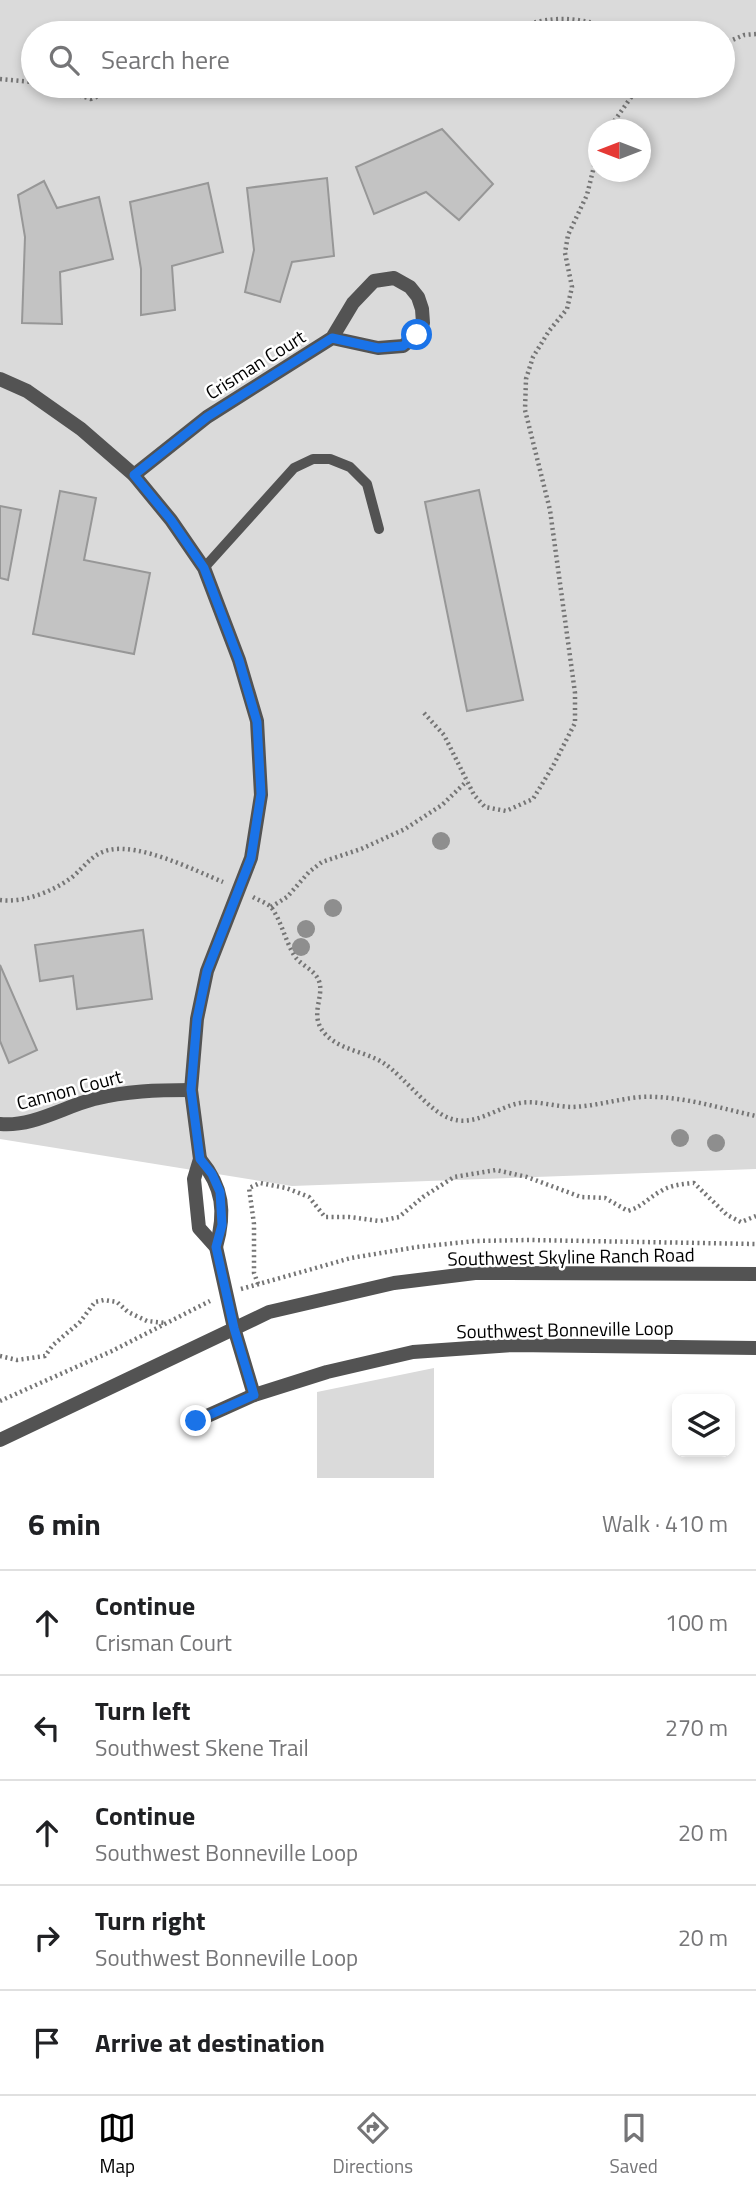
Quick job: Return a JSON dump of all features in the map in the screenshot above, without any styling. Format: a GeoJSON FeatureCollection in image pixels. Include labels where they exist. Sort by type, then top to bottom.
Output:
{"type":"FeatureCollection","features":[{"type":"Feature","properties":{"kind":"street","name":"Crisman Court"},"geometry":{"type":"LineString","coordinates":[[134,475],[207,417],[332,338],[353,303],[374,281],[394,278],[410,287],[418,297],[423,323],[417,335],[403,346],[378,348],[332,338]]}},
{"type":"Feature","properties":{"kind":"street"},"geometry":{"type":"LineString","coordinates":[[0,379],[27,391],[81,429],[134,475],[171,520],[204,568],[239,660],[257,722],[261,794],[251,858],[207,971],[197,1019],[191,1090],[200,1159],[194,1179],[199,1228],[216,1247]]}},
{"type":"Feature","properties":{"kind":"street","name":"Cannon Court"},"geometry":{"type":"LineString","coordinates":[[0,1124],[45,1117],[91,1100],[144,1090],[191,1090]]}},
{"type":"Feature","properties":{"kind":"street"},"geometry":{"type":"LineString","coordinates":[[200,1159],[212,1174],[220,1192],[222,1225],[216,1247],[234,1328],[254,1395]]}},
{"type":"Feature","properties":{"kind":"street","name":"Southwest Skyline Ranch Road"},"geometry":{"type":"LineString","coordinates":[[0,1440],[269,1312],[394,1283],[475,1273],[756,1274]]}},
{"type":"Feature","properties":{"kind":"street","name":"Southwest Bonneville Loop"},"geometry":{"type":"LineString","coordinates":[[196,1421],[254,1395],[327,1372],[413,1352],[513,1345],[756,1348]]}},
{"type":"Feature","properties":{"kind":"lane"},"geometry":{"type":"LineString","coordinates":[[204,568],[294,468],[313,458],[330,458],[350,467],[366,484],[379,529]]}},
{"type":"Feature","properties":{"kind":"path"},"geometry":{"type":"LineString","coordinates":[[539,21],[588,21]]}},
{"type":"Feature","properties":{"kind":"path"},"geometry":{"type":"LineString","coordinates":[[735,39],[756,34]]}},
{"type":"Feature","properties":{"kind":"path"},"geometry":{"type":"LineString","coordinates":[[0,79],[21,81]]}},
{"type":"Feature","properties":{"kind":"path"},"geometry":{"type":"LineString","coordinates":[[615,119],[630,98]]}},
{"type":"Feature","properties":{"kind":"path"},"geometry":{"type":"LineString","coordinates":[[424,713],[444,735],[474,795],[485,807],[506,811],[533,799],[575,723],[575,693],[550,510],[525,410],[526,380],[533,357],[567,309],[572,287],[565,253],[568,235],[590,182]]}},
{"type":"Feature","properties":{"kind":"path"},"geometry":{"type":"LineString","coordinates":[[271,907],[287,897],[309,872],[322,862],[361,849],[405,829],[442,805],[467,781]]}},
{"type":"Feature","properties":{"kind":"path"},"geometry":{"type":"LineString","coordinates":[[0,901],[50,891],[73,876],[94,855],[112,849],[156,855],[239,889],[271,907],[295,957],[317,978],[320,991],[316,1008],[317,1020],[323,1031],[333,1041],[382,1061],[449,1119],[476,1119],[522,1102],[585,1107],[642,1097],[683,1101],[756,1116]]}},
{"type":"Feature","properties":{"kind":"path"},"geometry":{"type":"LineString","coordinates":[[258,1284],[254,1273],[254,1224],[249,1188],[260,1183],[286,1188],[309,1197],[325,1217],[349,1217],[380,1222],[398,1217],[454,1177],[496,1170],[527,1177],[582,1197],[605,1198],[628,1212],[640,1208],[660,1191],[676,1185],[694,1184],[727,1215],[741,1222],[756,1216]]}},
{"type":"Feature","properties":{"kind":"path"},"geometry":{"type":"LineString","coordinates":[[0,1356],[17,1360],[45,1356],[53,1345],[80,1322],[89,1307],[104,1300],[117,1302],[128,1312],[147,1321],[165,1323]]}},
{"type":"Feature","properties":{"kind":"shaded area"},"geometry":{"type":"Polygon","coordinates":[[[0,0],[756,0],[756,1169],[292,1186],[0,1139],[0,0]]]}},
{"type":"Feature","properties":{"kind":"shaded area"},"geometry":{"type":"Polygon","coordinates":[[[434,1368],[434,1478],[317,1478],[317,1392],[434,1368]]]}},
{"type":"Feature","properties":{"kind":"building"},"geometry":{"type":"Polygon","coordinates":[[[442,129],[493,184],[459,220],[426,192],[374,214],[356,167],[442,129]]]}},
{"type":"Feature","properties":{"kind":"building"},"geometry":{"type":"Polygon","coordinates":[[[327,178],[334,256],[292,262],[280,302],[245,292],[254,250],[247,188],[327,178]]]}},
{"type":"Feature","properties":{"kind":"building"},"geometry":{"type":"Polygon","coordinates":[[[44,181],[57,208],[99,197],[113,259],[60,272],[62,324],[22,323],[25,237],[18,195],[44,181]]]}},
{"type":"Feature","properties":{"kind":"building"},"geometry":{"type":"Polygon","coordinates":[[[208,183],[223,252],[172,266],[175,310],[141,315],[141,269],[130,202],[208,183]]]}},
{"type":"Feature","properties":{"kind":"building"},"geometry":{"type":"Polygon","coordinates":[[[479,490],[523,700],[467,711],[425,502],[479,490]]]}},
{"type":"Feature","properties":{"kind":"building"},"geometry":{"type":"Polygon","coordinates":[[[60,491],[96,498],[84,560],[150,573],[134,654],[33,634],[60,491]]]}},
{"type":"Feature","properties":{"kind":"building"},"geometry":{"type":"Polygon","coordinates":[[[0,506],[21,510],[8,580],[0,578],[0,506]]]}},
{"type":"Feature","properties":{"kind":"building"},"geometry":{"type":"Polygon","coordinates":[[[143,930],[152,999],[77,1009],[73,976],[40,981],[35,945],[143,930]]]}},
{"type":"Feature","properties":{"kind":"building"},"geometry":{"type":"Polygon","coordinates":[[[0,965],[37,1050],[9,1063],[0,1041],[0,965]]]}},
{"type":"Feature","properties":{"kind":"route"},"geometry":{"type":"LineString","coordinates":[[196,1421],[254,1395],[234,1328],[216,1247],[222,1225],[220,1192],[212,1174],[200,1159],[191,1090],[197,1019],[207,971],[251,858],[261,794],[257,722],[239,660],[204,568],[171,520],[134,475],[207,417],[332,338],[378,348],[403,346],[417,335]]}}]}
